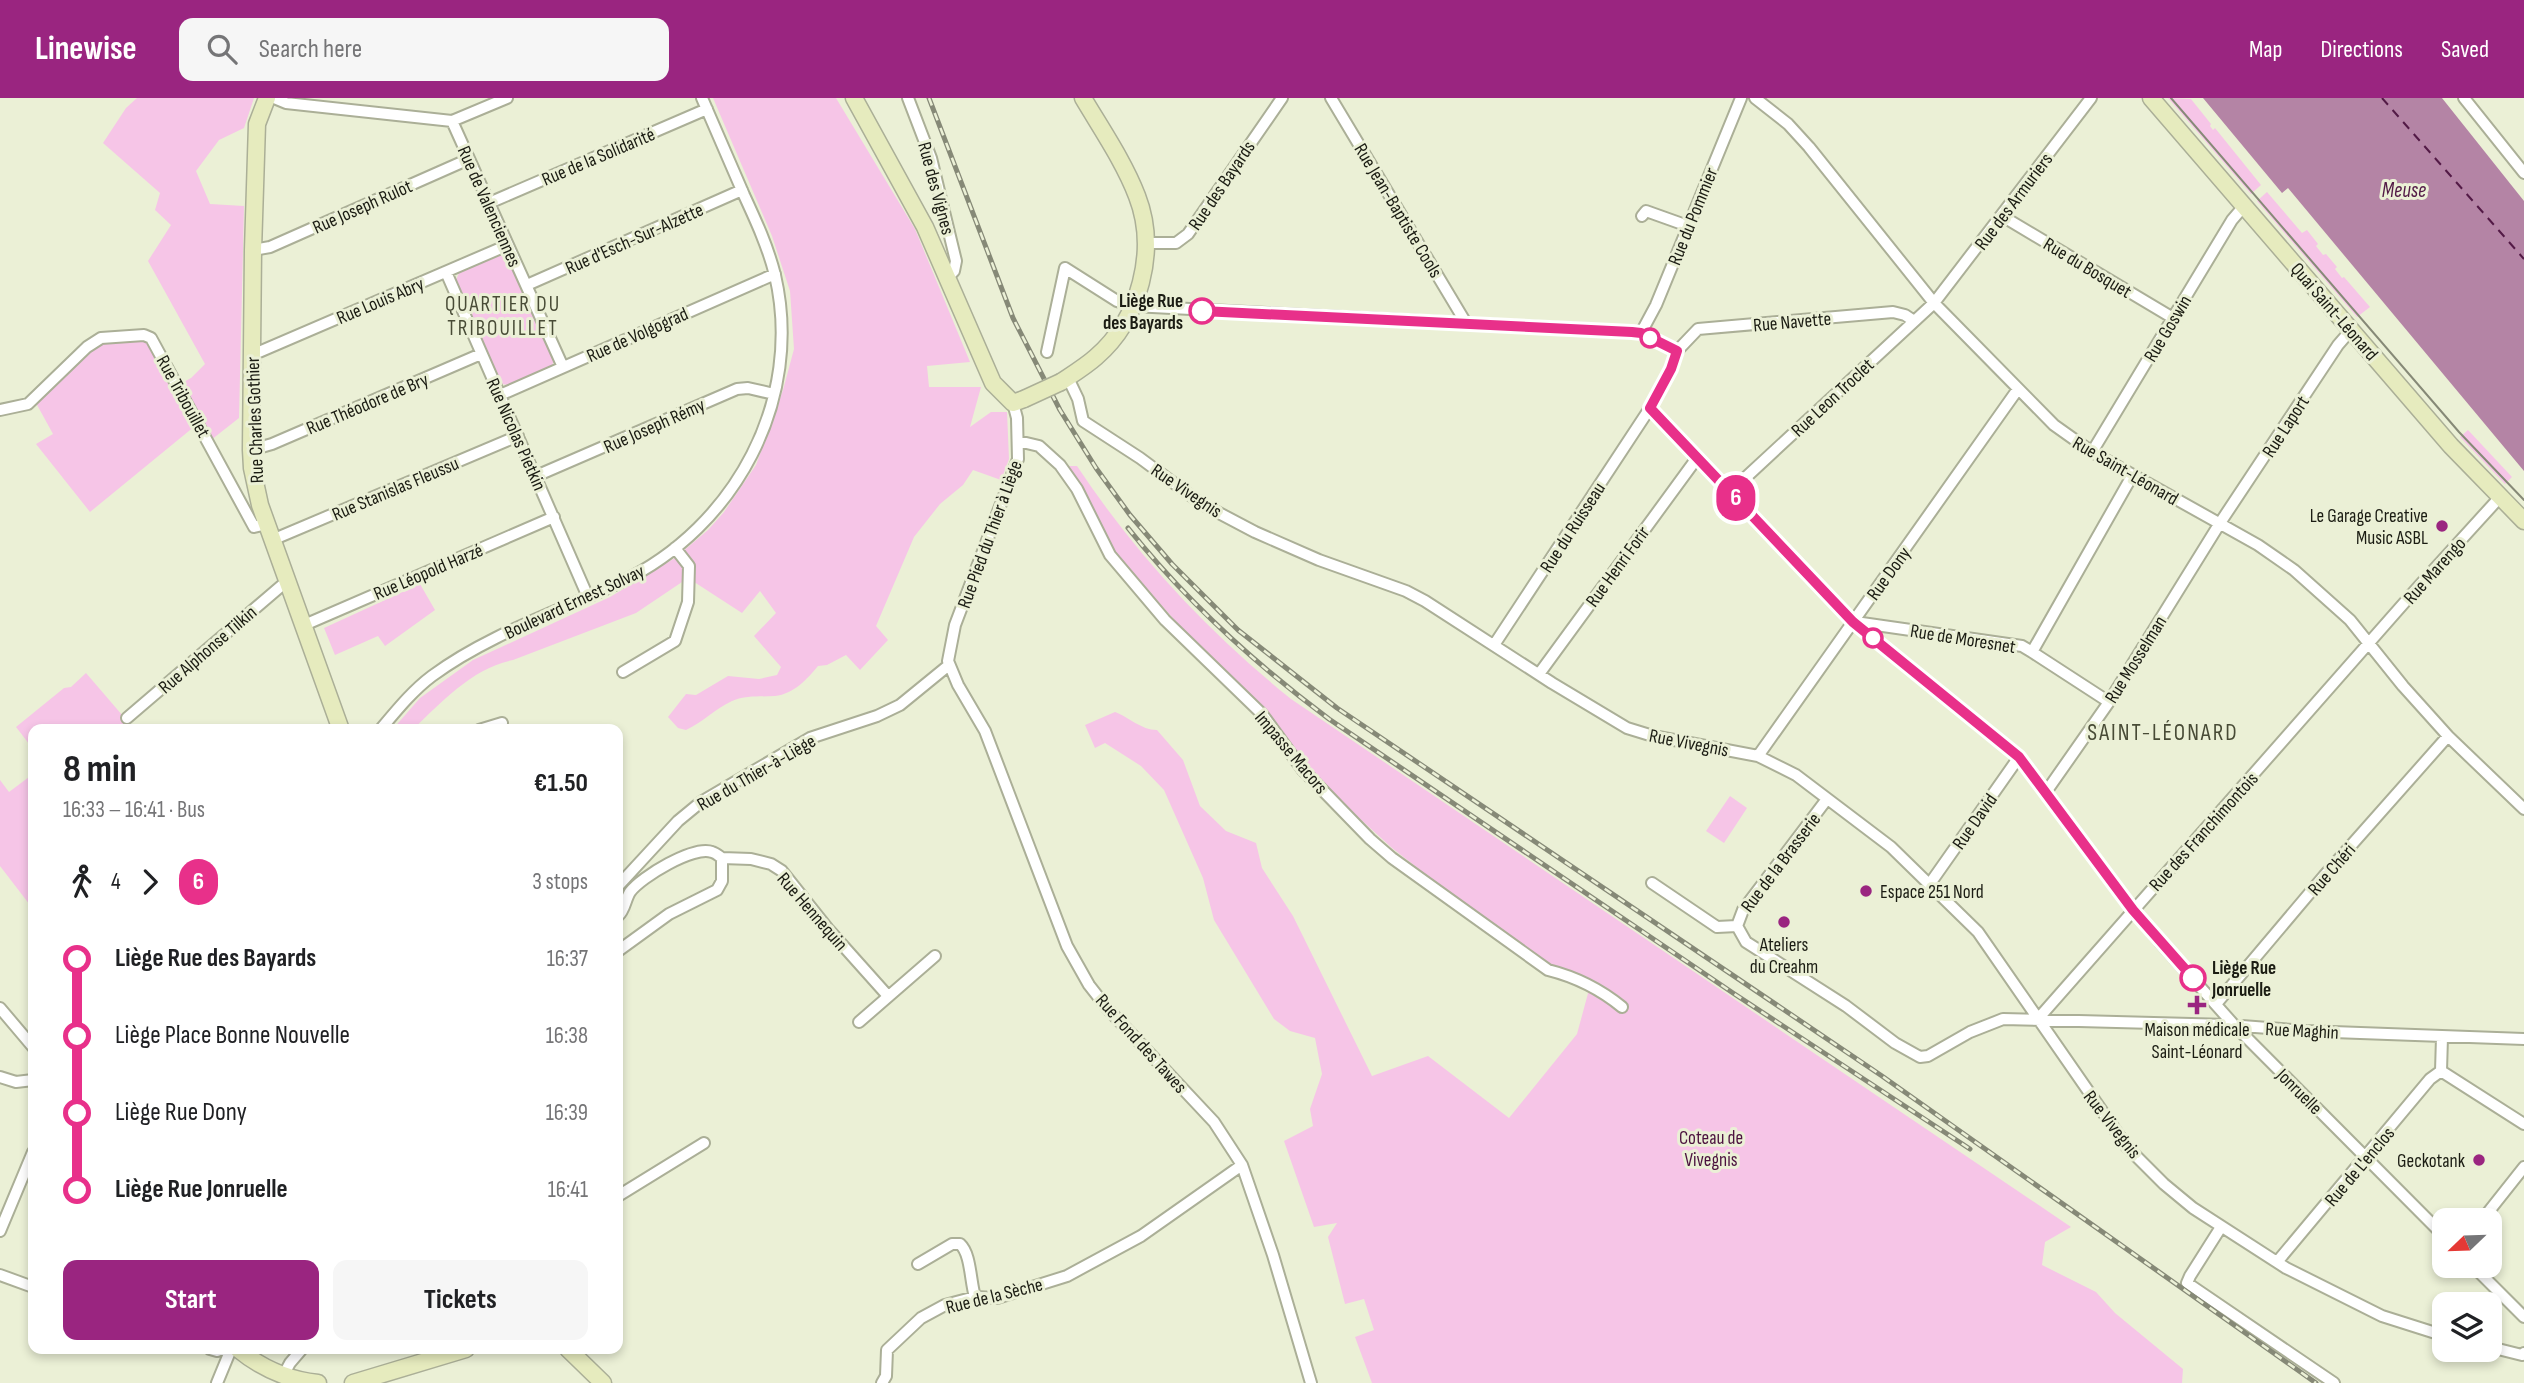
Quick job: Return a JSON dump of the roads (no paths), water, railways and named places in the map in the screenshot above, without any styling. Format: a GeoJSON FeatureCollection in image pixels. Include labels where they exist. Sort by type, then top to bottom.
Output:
{"type":"FeatureCollection","features":[{"type":"Feature","properties":{"kind":"street","name":"Rue Charles Gothier"},"geometry":{"type":"LineString","coordinates":[[267,98],[257,124],[251,450],[256,489],[302,626],[339,724]]}},
{"type":"Feature","properties":{"kind":"street"},"geometry":{"type":"LineString","coordinates":[[274,98],[286,103],[452,121],[506,98]]}},
{"type":"Feature","properties":{"kind":"street"},"geometry":{"type":"LineString","coordinates":[[854,98],[925,227],[993,383],[1003,395],[1018,401],[1064,380],[1097,357],[1109,344],[1133,306],[1140,287],[1147,243],[1138,196],[1083,98]]}},
{"type":"Feature","properties":{"kind":"street","name":"Rue des Vignes"},"geometry":{"type":"LineString","coordinates":[[908,98],[931,158],[956,261],[954,271],[948,277]]}},
{"type":"Feature","properties":{"kind":"street","name":"Rue des Bayards"},"geometry":{"type":"LineString","coordinates":[[1147,243],[1176,243],[1188,234],[1282,98]]}},
{"type":"Feature","properties":{"kind":"street","name":"Rue Jean-Baptiste Cools"},"geometry":{"type":"LineString","coordinates":[[1331,98],[1466,323]]}},
{"type":"Feature","properties":{"kind":"street","name":"Rue du Pommier"},"geometry":{"type":"LineString","coordinates":[[1641,333],[1656,305],[1741,98]]}},
{"type":"Feature","properties":{"kind":"street","name":"Rue Saint-Léonard"},"geometry":{"type":"LineString","coordinates":[[1755,98],[1788,124],[1819,158],[1934,303],[2054,425],[2092,452],[2259,545],[2294,570],[2350,620],[2403,686],[2448,736],[2524,809]]}},
{"type":"Feature","properties":{"kind":"street","name":"Rue des Armuriers"},"geometry":{"type":"LineString","coordinates":[[1934,303],[2091,98]]}},
{"type":"Feature","properties":{"kind":"street","name":"Quai Saint-Léonard"},"geometry":{"type":"LineString","coordinates":[[2151,98],[2451,446],[2524,521]]}},
{"type":"Feature","properties":{"kind":"street"},"geometry":{"type":"LineString","coordinates":[[2464,98],[2524,173]]}},
{"type":"Feature","properties":{"kind":"street","name":"Boulevard Ernest Solvay"},"geometry":{"type":"LineString","coordinates":[[385,724],[430,678],[465,654],[636,575],[675,548],[721,505],[743,473],[760,439],[774,394],[780,366],[782,328],[775,274],[705,103]]}},
{"type":"Feature","properties":{"kind":"street","name":"Rue de la Solidarité"},"geometry":{"type":"LineString","coordinates":[[489,203],[705,103]]}},
{"type":"Feature","properties":{"kind":"street","name":"Rue de Valenciennes"},"geometry":{"type":"LineString","coordinates":[[452,121],[563,367]]}},
{"type":"Feature","properties":{"kind":"street","name":"Rue Joseph Rulot"},"geometry":{"type":"LineString","coordinates":[[253,250],[270,247],[469,159]]}},
{"type":"Feature","properties":{"kind":"street","name":"Rue d'Esch-Sur-Alzette"},"geometry":{"type":"LineString","coordinates":[[527,285],[742,190]]}},
{"type":"Feature","properties":{"kind":"street","name":"Rue Goswin"},"geometry":{"type":"LineString","coordinates":[[2092,452],[2232,220],[2244,206]]}},
{"type":"Feature","properties":{"kind":"street"},"geometry":{"type":"LineString","coordinates":[[1642,216],[1646,211],[1688,226]]}},
{"type":"Feature","properties":{"kind":"street","name":"Rue du Bosquet"},"geometry":{"type":"LineString","coordinates":[[2002,216],[2173,318]]}},
{"type":"Feature","properties":{"kind":"street","name":"Rue Louis Abry"},"geometry":{"type":"LineString","coordinates":[[252,355],[508,244]]}},
{"type":"Feature","properties":{"kind":"street"},"geometry":{"type":"LineString","coordinates":[[1047,352],[1065,268],[1117,300],[1133,306],[1641,333]]}},
{"type":"Feature","properties":{"kind":"street","name":"Rue Nicolas Pietkin"},"geometry":{"type":"LineString","coordinates":[[446,272],[588,597]]}},
{"type":"Feature","properties":{"kind":"street","name":"Rue de Volgograd"},"geometry":{"type":"LineString","coordinates":[[500,395],[775,274]]}},
{"type":"Feature","properties":{"kind":"street","name":"Rue Leon Troclet"},"geometry":{"type":"LineString","coordinates":[[1730,492],[1934,303]]}},
{"type":"Feature","properties":{"kind":"street","name":"Rue Navette"},"geometry":{"type":"LineString","coordinates":[[1641,333],[1677,351],[1698,329],[1893,312],[1914,321]]}},
{"type":"Feature","properties":{"kind":"street","name":"Rue Laport"},"geometry":{"type":"LineString","coordinates":[[2220,523],[2338,345],[2351,330]]}},
{"type":"Feature","properties":{"kind":"street","name":"Rue Tribouillet"},"geometry":{"type":"LineString","coordinates":[[0,410],[28,404],[87,347],[102,338],[144,335],[151,338],[254,527],[270,532]]}},
{"type":"Feature","properties":{"kind":"street","name":"Rue Théodore de Bry"},"geometry":{"type":"LineString","coordinates":[[251,450],[272,444],[481,354]]}},
{"type":"Feature","properties":{"kind":"street","name":"Rue Vivegnis"},"geometry":{"type":"LineString","coordinates":[[1064,380],[1078,399],[1083,422],[1140,458],[1202,504],[1280,543],[1406,591],[1628,728],[1653,736],[1758,756],[1797,775],[1891,848],[1978,932],[2127,1147],[2164,1184],[2221,1227],[2277,1262],[2382,1316],[2432,1332]]}},
{"type":"Feature","properties":{"kind":"street","name":"Rue Joseph Rémy"},"geometry":{"type":"LineString","coordinates":[[536,476],[737,389],[748,388],[774,394]]}},
{"type":"Feature","properties":{"kind":"street","name":"Rue Dony"},"geometry":{"type":"LineString","coordinates":[[1758,756],[2018,389]]}},
{"type":"Feature","properties":{"kind":"street","name":"Rue Pied du Thier à Liège"},"geometry":{"type":"LineString","coordinates":[[949,665],[955,625],[1018,459],[1018,401]]}},
{"type":"Feature","properties":{"kind":"street","name":"Rue du Ruisseau"},"geometry":{"type":"LineString","coordinates":[[1494,645],[1650,408]]}},
{"type":"Feature","properties":{"kind":"street","name":"Rue Stanislas Fleussu"},"geometry":{"type":"LineString","coordinates":[[270,532],[517,436]]}},
{"type":"Feature","properties":{"kind":"street","name":"Impasse Macors"},"geometry":{"type":"LineString","coordinates":[[1018,441],[1039,446],[1060,465],[1077,489],[1110,555],[1165,620],[1262,714],[1302,769],[1376,844],[1548,970],[1566,974],[1602,991],[1622,1007]]}},
{"type":"Feature","properties":{"kind":"street","name":"Rue Henri Forir"},"geometry":{"type":"LineString","coordinates":[[1539,674],[1697,458]]}},
{"type":"Feature","properties":{"kind":"street"},"geometry":{"type":"LineString","coordinates":[[2032,652],[2132,476]]}},
{"type":"Feature","properties":{"kind":"street","name":"Rue Marengo"},"geometry":{"type":"LineString","coordinates":[[2370,643],[2500,497]]}},
{"type":"Feature","properties":{"kind":"street","name":"Rue Léopold Harzé"},"geometry":{"type":"LineString","coordinates":[[302,626],[554,517]]}},
{"type":"Feature","properties":{"kind":"street","name":"Rue Mosselman"},"geometry":{"type":"LineString","coordinates":[[2046,792],[2109,702],[2220,523]]}},
{"type":"Feature","properties":{"kind":"street"},"geometry":{"type":"LineString","coordinates":[[623,672],[675,641],[688,602],[689,566],[675,548]]}},
{"type":"Feature","properties":{"kind":"street","name":"Rue Alphonse Tilkin"},"geometry":{"type":"LineString","coordinates":[[127,718],[287,581]]}},
{"type":"Feature","properties":{"kind":"street","name":"Rue de Moresnet"},"geometry":{"type":"LineString","coordinates":[[1853,622],[2022,646],[2109,702]]}},
{"type":"Feature","properties":{"kind":"street","name":"Jonruelle"},"geometry":{"type":"LineString","coordinates":[[1853,622],[2019,757],[2133,910],[2234,1026],[2432,1224]]}},
{"type":"Feature","properties":{"kind":"street","name":"Rue des Franchimontois"},"geometry":{"type":"LineString","coordinates":[[2037,1020],[2370,643]]}},
{"type":"Feature","properties":{"kind":"street","name":"Rue du Thier-à-Liège"},"geometry":{"type":"LineString","coordinates":[[623,881],[678,821],[701,802],[810,738],[877,716],[900,705],[949,665]]}},
{"type":"Feature","properties":{"kind":"street","name":"Rue Fond des Tawes"},"geometry":{"type":"LineString","coordinates":[[949,665],[992,748],[1067,946],[1089,985],[1107,1008],[1214,1122],[1242,1166],[1273,1255],[1311,1383]]}},
{"type":"Feature","properties":{"kind":"street","name":"Rue Chéri"},"geometry":{"type":"LineString","coordinates":[[2217,1004],[2324,876],[2448,736]]}},
{"type":"Feature","properties":{"kind":"street","name":"Rue David"},"geometry":{"type":"LineString","coordinates":[[1929,885],[2019,757]]}},
{"type":"Feature","properties":{"kind":"street","name":"Rue de la Brasserie"},"geometry":{"type":"LineString","coordinates":[[1737,926],[1743,910],[1827,799]]}},
{"type":"Feature","properties":{"kind":"street"},"geometry":{"type":"LineString","coordinates":[[623,910],[630,893],[643,879],[674,862],[700,851],[712,852],[722,858],[722,881],[717,890],[669,914],[623,947]]}},
{"type":"Feature","properties":{"kind":"street","name":"Rue Hennequin"},"geometry":{"type":"LineString","coordinates":[[722,858],[751,859],[771,864],[782,871],[829,930],[888,996]]}},
{"type":"Feature","properties":{"kind":"street"},"geometry":{"type":"LineString","coordinates":[[1652,883],[1717,927],[1737,926]]}},
{"type":"Feature","properties":{"kind":"street","name":"Rue Maghin"},"geometry":{"type":"LineString","coordinates":[[1737,926],[1746,942],[1846,1006],[1895,1043],[1920,1057],[1928,1056],[1970,1032],[2003,1019],[2524,1039]]}},
{"type":"Feature","properties":{"kind":"street"},"geometry":{"type":"LineString","coordinates":[[859,1021],[935,956]]}},
{"type":"Feature","properties":{"kind":"street"},"geometry":{"type":"LineString","coordinates":[[0,1008],[28,1041]]}},
{"type":"Feature","properties":{"kind":"street"},"geometry":{"type":"LineString","coordinates":[[2442,1037],[2441,1071],[2524,1124]]}},
{"type":"Feature","properties":{"kind":"street","name":"Rue de L'enclos"},"geometry":{"type":"LineString","coordinates":[[2277,1262],[2430,1079],[2441,1071]]}},
{"type":"Feature","properties":{"kind":"street"},"geometry":{"type":"LineString","coordinates":[[0,1077],[16,1082],[28,1081]]}},
{"type":"Feature","properties":{"kind":"street"},"geometry":{"type":"LineString","coordinates":[[623,1193],[704,1143]]}},
{"type":"Feature","properties":{"kind":"street"},"geometry":{"type":"LineString","coordinates":[[0,1231],[28,1164]]}},
{"type":"Feature","properties":{"kind":"street","name":"Rue de la Sèche"},"geometry":{"type":"LineString","coordinates":[[882,1383],[886,1376],[887,1350],[921,1318],[945,1305],[975,1297],[997,1298],[1067,1276],[1141,1236],[1242,1166]]}},
{"type":"Feature","properties":{"kind":"street"},"geometry":{"type":"LineString","coordinates":[[2492,1208],[2524,1167]]}},
{"type":"Feature","properties":{"kind":"street"},"geometry":{"type":"LineString","coordinates":[[2221,1227],[2188,1283],[2334,1383]]}},
{"type":"Feature","properties":{"kind":"street"},"geometry":{"type":"LineString","coordinates":[[918,1264],[952,1244],[960,1244],[968,1253],[970,1280],[975,1297]]}},
{"type":"Feature","properties":{"kind":"street"},"geometry":{"type":"LineString","coordinates":[[0,1275],[28,1285]]}},
{"type":"Feature","properties":{"kind":"street"},"geometry":{"type":"LineString","coordinates":[[2485,1278],[2524,1317]]}},
{"type":"Feature","properties":{"kind":"street"},"geometry":{"type":"LineString","coordinates":[[2502,1350],[2523,1354]]}},
{"type":"Feature","properties":{"kind":"street"},"geometry":{"type":"LineString","coordinates":[[221,1381],[229,1354]]}},
{"type":"Feature","properties":{"kind":"street"},"geometry":{"type":"LineString","coordinates":[[245,1354],[283,1376],[318,1383]]}},
{"type":"Feature","properties":{"kind":"street"},"geometry":{"type":"LineString","coordinates":[[283,1376],[298,1354]]}},
{"type":"Feature","properties":{"kind":"street"},"geometry":{"type":"LineString","coordinates":[[353,1383],[449,1354]]}},
{"type":"Feature","properties":{"kind":"street"},"geometry":{"type":"LineString","coordinates":[[573,1354],[603,1383]]}},
{"type":"Feature","properties":{"kind":"water","name":"Meuse"},"geometry":{"type":"Polygon","coordinates":[[[2203,98],[2442,98],[2524,201],[2524,471],[2288,188],[2282,193],[2203,98]]]}},
{"type":"Feature","properties":{"kind":"tram line"},"geometry":{"type":"LineString","coordinates":[[2171,98],[2459,432],[2524,500]]}},
{"type":"Feature","properties":{"kind":"railway"},"geometry":{"type":"LineString","coordinates":[[929,98],[1013,318],[1060,410],[1096,468],[1130,515],[1172,564],[1238,630],[1337,708],[1882,1076],[2316,1383]]}},
{"type":"Feature","properties":{"kind":"railway"},"geometry":{"type":"LineString","coordinates":[[1128,528],[1150,555],[1222,630],[1274,676],[1329,719],[1733,993],[1970,1149]]}},
{"type":"Feature","properties":{"kind":"place","name":"Liège Rue des Bayards"},"geometry":{"type":"Point","coordinates":[1202,311]}},
{"type":"Feature","properties":{"kind":"place","name":"Le Garage Creative Music ASBL"},"geometry":{"type":"Point","coordinates":[2442,526]}},
{"type":"Feature","properties":{"kind":"place","name":"Espace 251 Nord"},"geometry":{"type":"Point","coordinates":[1866,891]}},
{"type":"Feature","properties":{"kind":"place","name":"Ateliers du Creahm"},"geometry":{"type":"Point","coordinates":[1784,922]}},
{"type":"Feature","properties":{"kind":"place","name":"Liège Rue Jonruelle"},"geometry":{"type":"Point","coordinates":[2193,978]}},
{"type":"Feature","properties":{"kind":"place","name":"Maison médicale Saint-Léonard"},"geometry":{"type":"Point","coordinates":[2197,1005]}},
{"type":"Feature","properties":{"kind":"place","name":"Geckotank"},"geometry":{"type":"Point","coordinates":[2479,1160]}},
{"type":"Feature","properties":{"kind":"district","name":"QUARTIER DU TRIBOUILLET"},"geometry":{"type":"Point","coordinates":[503,316]}},
{"type":"Feature","properties":{"kind":"district","name":"SAINT-LÉONARD"},"geometry":{"type":"Point","coordinates":[2163,732]}},
{"type":"Feature","properties":{"kind":"park label","name":"Coteau de Vivegnis"},"geometry":{"type":"Point","coordinates":[1711,1148]}}]}
